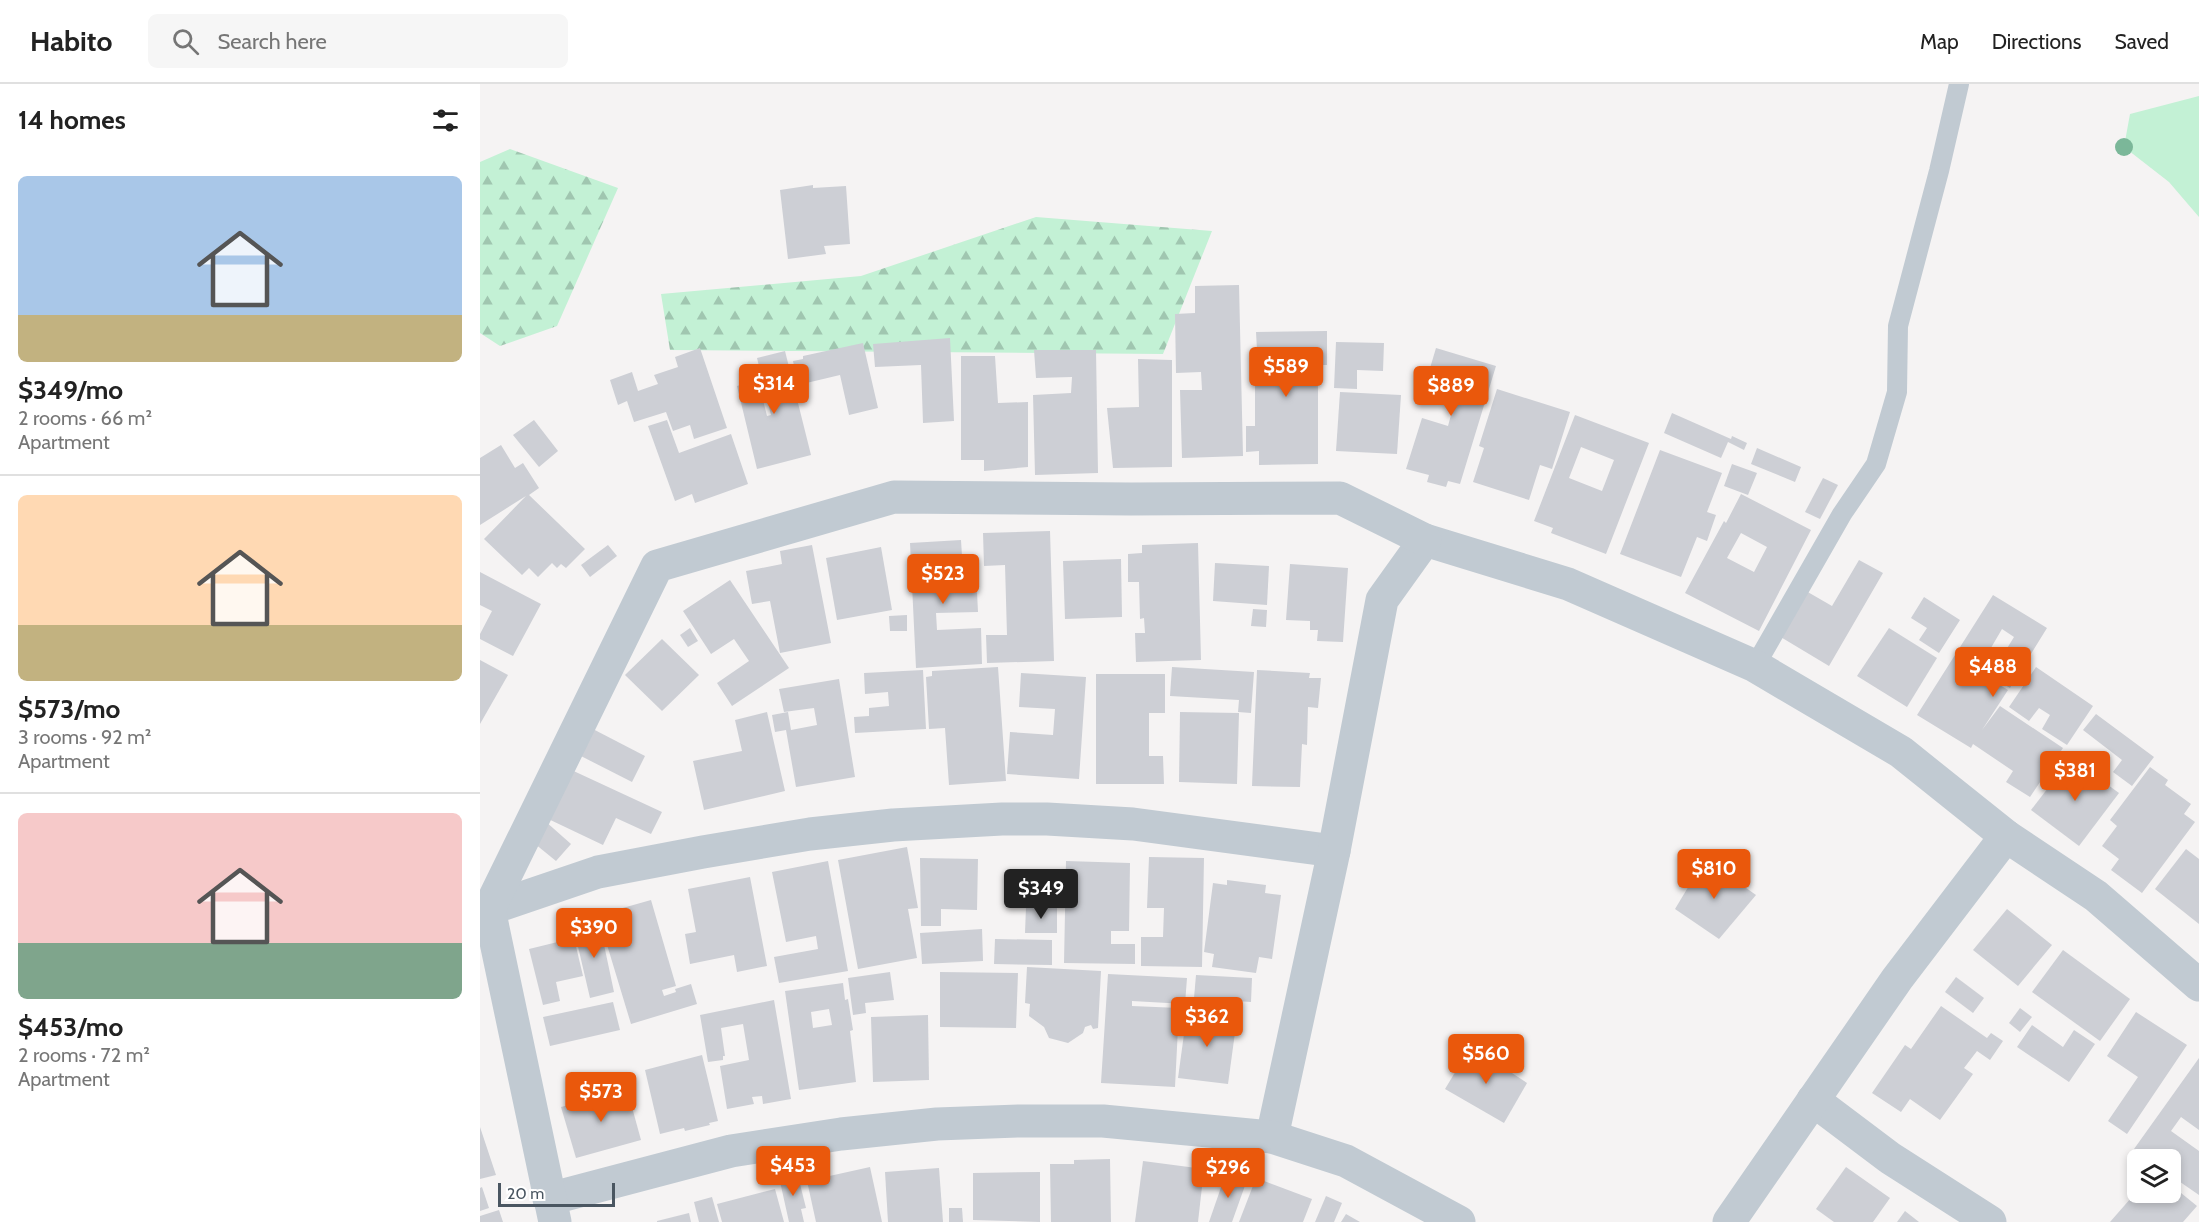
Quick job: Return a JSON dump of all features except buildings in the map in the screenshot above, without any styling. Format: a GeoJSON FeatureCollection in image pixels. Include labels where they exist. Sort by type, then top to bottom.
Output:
{"type":"FeatureCollection","features":[{"type":"Feature","properties":{"kind":"street"},"geometry":{"type":"LineString","coordinates":[[1459,1222],[1347,1161],[1272,1137],[1103,1121],[1019,1120],[937,1124],[841,1134],[731,1151],[552,1211],[489,909],[657,566],[894,497],[1340,498],[1425,540],[1568,584],[1755,666],[1901,752],[2006,836],[2096,896],[2199,985]]}},
{"type":"Feature","properties":{"kind":"street"},"geometry":{"type":"LineString","coordinates":[[1272,1137],[1334,851],[1382,600],[1425,540]]}},
{"type":"Feature","properties":{"kind":"street"},"geometry":{"type":"LineString","coordinates":[[489,909],[598,872],[789,838],[893,825],[1002,819],[1133,824],[1334,851]]}},
{"type":"Feature","properties":{"kind":"street"},"geometry":{"type":"LineString","coordinates":[[1729,1222],[1897,979],[2006,836]]}},
{"type":"Feature","properties":{"kind":"street"},"geometry":{"type":"LineString","coordinates":[[1814,1100],[1890,1158],[1990,1222]]}},
{"type":"Feature","properties":{"kind":"lane"},"geometry":{"type":"LineString","coordinates":[[1755,666],[1842,514],[1876,464],[1898,392],[1898,326],[1939,171],[1959,84]]}},
{"type":"Feature","properties":{"kind":"green space"},"geometry":{"type":"Polygon","coordinates":[[[2199,96],[2199,217],[2169,182],[2124,147],[2130,114],[2199,96]]]}},
{"type":"Feature","properties":{"kind":"green space"},"geometry":{"type":"Polygon","coordinates":[[[510,149],[618,188],[557,326],[500,346],[480,333],[480,162],[510,149]]]}},
{"type":"Feature","properties":{"kind":"green space"},"geometry":{"type":"Polygon","coordinates":[[[1036,217],[1212,231],[1163,354],[670,350],[661,294],[861,276],[1036,217]]]}}]}
